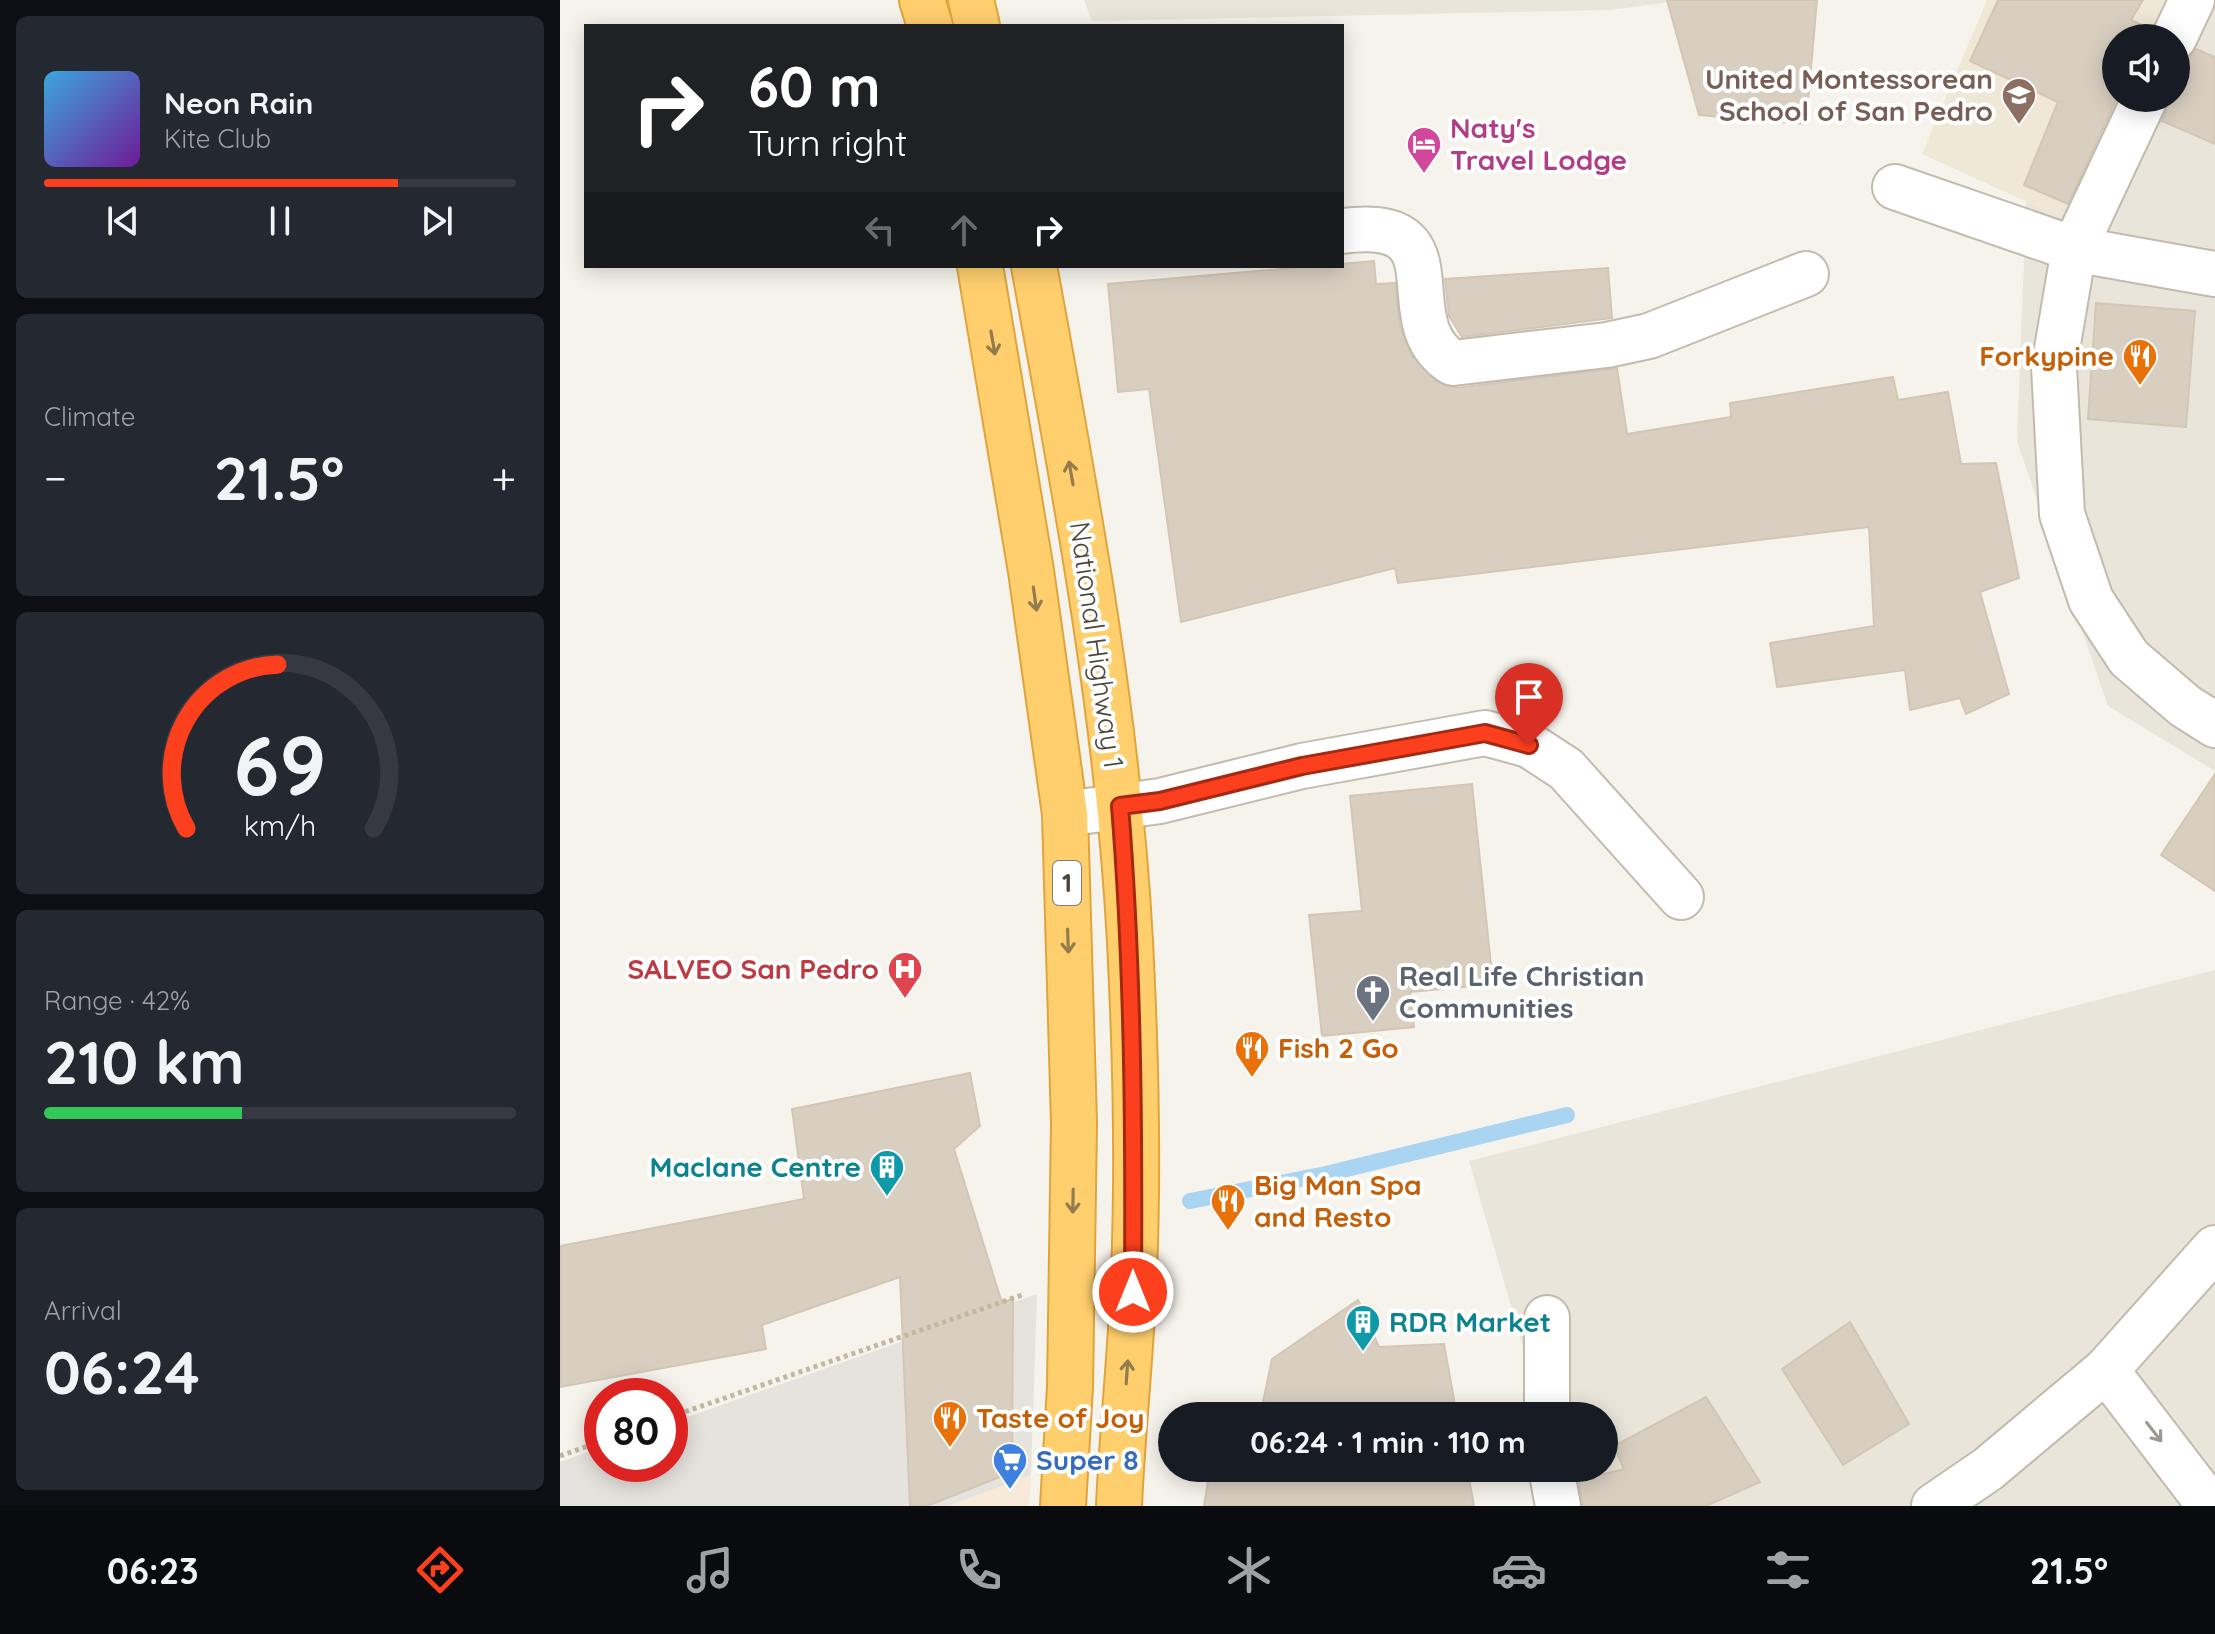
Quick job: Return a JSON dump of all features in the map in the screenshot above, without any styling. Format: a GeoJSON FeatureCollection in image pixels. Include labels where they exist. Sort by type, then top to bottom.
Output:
{"type":"FeatureCollection","features":[{"type":"Feature","properties":{"kind":"highway"},"geometry":{"type":"LineString","coordinates":[[922,0],[929,24]]}},
{"type":"Feature","properties":{"kind":"highway"},"geometry":{"type":"LineString","coordinates":[[971,0],[977,24]]}},
{"type":"Feature","properties":{"kind":"highway","name":"National Highway 1"},"geometry":{"type":"LineString","coordinates":[[1035,268],[1083,539],[1120,806],[1130,943],[1135,1125],[1133,1292],[1119,1506]]}},
{"type":"Feature","properties":{"kind":"highway","name":"National Highway 1"},"geometry":{"type":"LineString","coordinates":[[981,270],[1031,571],[1065,814],[1074,1123],[1073,1284],[1063,1506]]}},
{"type":"Feature","properties":{"kind":"street"},"geometry":{"type":"LineString","coordinates":[[2181,24],[2192,0]]}},
{"type":"Feature","properties":{"kind":"street"},"geometry":{"type":"LineString","coordinates":[[2138,112],[2074,249],[2054,367],[2062,514],[2091,600],[2129,658],[2185,706],[2215,725]]}},
{"type":"Feature","properties":{"kind":"street"},"geometry":{"type":"LineString","coordinates":[[1895,187],[2074,249],[2215,274]]}},
{"type":"Feature","properties":{"kind":"street"},"geometry":{"type":"LineString","coordinates":[[1344,231],[1375,227],[1399,234],[1414,249],[1429,338],[1439,354],[1453,363],[1607,345],[1649,336],[1806,274]]}},
{"type":"Feature","properties":{"kind":"street"},"geometry":{"type":"LineString","coordinates":[[981,270],[1008,268]]}},
{"type":"Feature","properties":{"kind":"street"},"geometry":{"type":"LineString","coordinates":[[1065,814],[1160,801],[1302,766],[1485,733],[1529,745],[1566,769],[1681,897]]}},
{"type":"Feature","properties":{"kind":"street"},"geometry":{"type":"LineString","coordinates":[[1934,1506],[1988,1469],[2106,1370],[2215,1248]]}},
{"type":"Feature","properties":{"kind":"street"},"geometry":{"type":"LineString","coordinates":[[1547,1318],[1547,1402]]}},
{"type":"Feature","properties":{"kind":"street"},"geometry":{"type":"LineString","coordinates":[[2106,1370],[2210,1506]]}},
{"type":"Feature","properties":{"kind":"street"},"geometry":{"type":"LineString","coordinates":[[1554,1482],[1558,1506]]}},
{"type":"Feature","properties":{"kind":"path"},"geometry":{"type":"LineString","coordinates":[[688,1411],[1011,1297],[1073,1284]]}},
{"type":"Feature","properties":{"kind":"path"},"geometry":{"type":"LineString","coordinates":[[560,1456],[584,1447]]}},
{"type":"Feature","properties":{"kind":"shaded area"},"geometry":{"type":"Polygon","coordinates":[[[1084,0],[1683,0],[1611,10],[1092,21],[1084,0]]]}},
{"type":"Feature","properties":{"kind":"shaded area","name":"United Montessorean School of San Pedro"},"geometry":{"type":"Polygon","coordinates":[[[1987,0],[2169,0],[2156,24],[2102,24],[2102,112],[2111,112],[2058,216],[1922,154],[1987,0]]]}},
{"type":"Feature","properties":{"kind":"shaded area"},"geometry":{"type":"Polygon","coordinates":[[[2034,0],[2215,0],[2215,771],[2108,706],[2017,441],[2034,0]]]}},
{"type":"Feature","properties":{"kind":"shaded area"},"geometry":{"type":"Polygon","coordinates":[[[2215,970],[2215,1506],[1569,1506],[1562,1482],[1618,1482],[1618,1402],[1539,1402],[1469,1161],[2215,970]]]}},
{"type":"Feature","properties":{"kind":"shaded area"},"geometry":{"type":"Polygon","coordinates":[[[1037,1294],[1031,1475],[948,1506],[560,1506],[560,1462],[584,1453],[584,1482],[688,1482],[688,1417],[1037,1294]]]}},
{"type":"Feature","properties":{"kind":"shaded area","name":"Super 8"},"geometry":{"type":"Polygon","coordinates":[[[1031,1475],[1029,1506],[948,1506],[1031,1475]]]}},
{"type":"Feature","properties":{"kind":"building"},"geometry":{"type":"Polygon","coordinates":[[[1667,0],[1817,0],[1806,124],[1699,115],[1667,0]]]}},
{"type":"Feature","properties":{"kind":"building"},"geometry":{"type":"Polygon","coordinates":[[[1998,0],[2143,0],[2131,20],[2140,24],[2102,24],[2102,112],[2111,112],[2068,204],[2024,185],[2058,102],[1970,61],[1998,0]]]}},
{"type":"Feature","properties":{"kind":"building"},"geometry":{"type":"Polygon","coordinates":[[[2196,49],[2215,57],[2215,144],[2162,121],[2165,112],[2190,112],[2190,56],[2196,49]]]}},
{"type":"Feature","properties":{"kind":"building"},"geometry":{"type":"Polygon","coordinates":[[[1374,261],[1376,284],[1395,283],[1400,326],[1411,355],[1436,381],[1456,388],[1617,368],[1627,434],[1731,417],[1730,403],[1893,377],[1898,400],[1948,392],[1961,464],[1996,463],[2019,578],[1980,592],[2009,694],[1966,714],[1960,698],[1910,710],[1905,670],[1777,687],[1770,643],[1874,626],[1869,527],[1398,583],[1395,568],[1181,622],[1149,389],[1118,392],[1108,284],[1293,268],[1344,268],[1344,264],[1374,261]]]}},
{"type":"Feature","properties":{"kind":"building"},"geometry":{"type":"Polygon","coordinates":[[[1608,268],[1612,318],[1462,337],[1449,316],[1445,279],[1608,268]]]}},
{"type":"Feature","properties":{"kind":"building"},"geometry":{"type":"Polygon","coordinates":[[[2096,303],[2195,311],[2186,427],[2088,419],[2096,303]]]}},
{"type":"Feature","properties":{"kind":"building"},"geometry":{"type":"Polygon","coordinates":[[[2215,774],[2215,891],[2161,855],[2215,774]]]}},
{"type":"Feature","properties":{"kind":"building"},"geometry":{"type":"Polygon","coordinates":[[[1472,784],[1493,984],[1410,992],[1414,1027],[1322,1036],[1309,915],[1362,911],[1350,796],[1472,784]]]}},
{"type":"Feature","properties":{"kind":"building"},"geometry":{"type":"Polygon","coordinates":[[[970,1073],[980,1126],[954,1149],[1002,1303],[1013,1298],[1012,1472],[927,1506],[910,1506],[900,1277],[762,1325],[766,1349],[609,1378],[584,1378],[584,1383],[560,1387],[560,1246],[804,1199],[792,1109],[970,1073]]]}},
{"type":"Feature","properties":{"kind":"building","name":"RDR Market"},"geometry":{"type":"Polygon","coordinates":[[[1358,1300],[1379,1347],[1444,1344],[1454,1402],[1263,1402],[1272,1359],[1358,1300]]]}},
{"type":"Feature","properties":{"kind":"building"},"geometry":{"type":"Polygon","coordinates":[[[1850,1322],[1909,1424],[1843,1465],[1782,1369],[1850,1322]]]}},
{"type":"Feature","properties":{"kind":"building"},"geometry":{"type":"Polygon","coordinates":[[[1706,1397],[1760,1482],[1706,1506],[1582,1506],[1579,1482],[1618,1482],[1618,1470],[1624,1469],[1618,1455],[1618,1444],[1706,1397]]]}},
{"type":"Feature","properties":{"kind":"building"},"geometry":{"type":"Polygon","coordinates":[[[1208,1482],[1470,1482],[1474,1506],[1204,1506],[1208,1482]]]}},
{"type":"Feature","properties":{"kind":"waterway"},"geometry":{"type":"LineString","coordinates":[[1190,1201],[1326,1174],[1567,1115]]}},
{"type":"Feature","properties":{"kind":"place","name":"United Montessorean School of San Pedro"},"geometry":{"type":"Point","coordinates":[2019,126]}},
{"type":"Feature","properties":{"kind":"place","name":"Naty's Travel Lodge"},"geometry":{"type":"Point","coordinates":[1424,175]}},
{"type":"Feature","properties":{"kind":"place","name":"Forkypine"},"geometry":{"type":"Point","coordinates":[2140,387]}},
{"type":"Feature","properties":{"kind":"place","name":"SALVEO San Pedro"},"geometry":{"type":"Point","coordinates":[905,1000]}},
{"type":"Feature","properties":{"kind":"place","name":"Real Life Christian Communities"},"geometry":{"type":"Point","coordinates":[1373,1023]}},
{"type":"Feature","properties":{"kind":"place","name":"Fish 2 Go"},"geometry":{"type":"Point","coordinates":[1252,1079]}},
{"type":"Feature","properties":{"kind":"place","name":"Maclane Centre"},"geometry":{"type":"Point","coordinates":[887,1198]}},
{"type":"Feature","properties":{"kind":"place","name":"Big Man Spa and Resto"},"geometry":{"type":"Point","coordinates":[1228,1232]}},
{"type":"Feature","properties":{"kind":"place","name":"RDR Market"},"geometry":{"type":"Point","coordinates":[1363,1353]}},
{"type":"Feature","properties":{"kind":"place","name":"Taste of Joy"},"geometry":{"type":"Point","coordinates":[950,1449]}},
{"type":"Feature","properties":{"kind":"place","name":"Super 8"},"geometry":{"type":"Point","coordinates":[1010,1491]}},
{"type":"Feature","properties":{"kind":"route"},"geometry":{"type":"LineString","coordinates":[[1133,1292],[1135,1110],[1130,943],[1120,806],[1160,801],[1302,766],[1485,733],[1529,745]]}}]}
